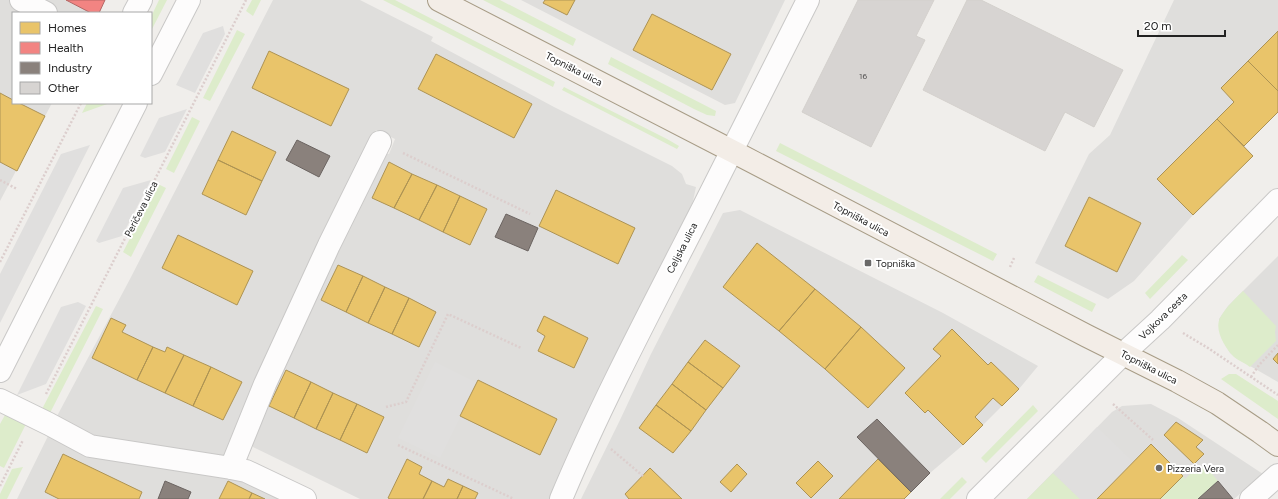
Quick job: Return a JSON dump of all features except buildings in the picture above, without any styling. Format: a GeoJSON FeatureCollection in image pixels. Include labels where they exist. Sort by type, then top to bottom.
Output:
{"type":"FeatureCollection","features":[{"type":"Feature","properties":{"kind":"main road","name":"Topniška ulica"},"geometry":{"type":"LineString","coordinates":[[439,0],[1177,381],[1217,403],[1278,445]]}},
{"type":"Feature","properties":{"kind":"street"},"geometry":{"type":"LineString","coordinates":[[20,0],[44,12]]}},
{"type":"Feature","properties":{"kind":"street"},"geometry":{"type":"LineString","coordinates":[[135,12],[141,0]]}},
{"type":"Feature","properties":{"kind":"street"},"geometry":{"type":"LineString","coordinates":[[152,72],[189,0]]}},
{"type":"Feature","properties":{"kind":"street","name":"Celjska ulica"},"geometry":{"type":"LineString","coordinates":[[561,499],[598,415],[808,0]]}},
{"type":"Feature","properties":{"kind":"street"},"geometry":{"type":"LineString","coordinates":[[0,371],[135,104]]}},
{"type":"Feature","properties":{"kind":"street"},"geometry":{"type":"LineString","coordinates":[[231,468],[266,384],[328,245],[380,142]]}},
{"type":"Feature","properties":{"kind":"street","name":"Vojkova cesta"},"geometry":{"type":"LineString","coordinates":[[978,499],[1123,354],[1160,320],[1278,200]]}},
{"type":"Feature","properties":{"kind":"street"},"geometry":{"type":"LineString","coordinates":[[0,400],[90,446],[246,471],[305,499]]}},
{"type":"Feature","properties":{"kind":"street"},"geometry":{"type":"LineString","coordinates":[[1251,499],[1278,475]]}},
{"type":"Feature","properties":{"kind":"path","name":"Peričeva ulica"},"geometry":{"type":"LineString","coordinates":[[0,486],[246,0]]}},
{"type":"Feature","properties":{"kind":"path"},"geometry":{"type":"LineString","coordinates":[[0,262],[80,104]]}},
{"type":"Feature","properties":{"kind":"path"},"geometry":{"type":"LineString","coordinates":[[380,142],[530,214]]}},
{"type":"Feature","properties":{"kind":"path"},"geometry":{"type":"LineString","coordinates":[[0,180],[17,189]]}},
{"type":"Feature","properties":{"kind":"path"},"geometry":{"type":"LineString","coordinates":[[1009,270],[1014,258]]}},
{"type":"Feature","properties":{"kind":"path"},"geometry":{"type":"LineString","coordinates":[[386,407],[406,402],[448,314],[520,348]]}},
{"type":"Feature","properties":{"kind":"path"},"geometry":{"type":"LineString","coordinates":[[1251,377],[1259,365],[1278,345]]}},
{"type":"Feature","properties":{"kind":"path"},"geometry":{"type":"LineString","coordinates":[[1208,348],[1278,395]]}},
{"type":"Feature","properties":{"kind":"path"},"geometry":{"type":"LineString","coordinates":[[1113,404],[1153,440]]}},
{"type":"Feature","properties":{"kind":"path"},"geometry":{"type":"LineString","coordinates":[[590,434],[643,476]]}},
{"type":"Feature","properties":{"kind":"path"},"geometry":{"type":"LineString","coordinates":[[398,445],[514,499]]}},
{"type":"Feature","properties":{"kind":"shaded area"},"geometry":{"type":"Polygon","coordinates":[[[0,0],[105,0],[99,12],[12,12],[12,104],[51,104],[0,201],[0,0]]]}},
{"type":"Feature","properties":{"kind":"shaded area"},"geometry":{"type":"Polygon","coordinates":[[[273,0],[360,0],[433,37],[431,41],[554,107],[672,166],[682,174],[686,184],[696,187],[693,201],[688,213],[599,389],[551,499],[360,499],[253,447],[251,443],[380,153],[389,154],[395,139],[376,130],[227,454],[222,457],[122,442],[94,435],[56,418],[130,279],[273,0]]]}},
{"type":"Feature","properties":{"kind":"shaded area"},"geometry":{"type":"Polygon","coordinates":[[[521,0],[785,0],[735,103],[725,105],[521,0]]]}},
{"type":"Feature","properties":{"kind":"shaded area"},"geometry":{"type":"Polygon","coordinates":[[[1174,0],[1278,0],[1278,112],[1244,146],[1253,156],[1193,215],[1134,281],[1108,299],[1035,263],[1089,154],[1110,135],[1174,0]]]}},
{"type":"Feature","properties":{"kind":"shaded area"},"geometry":{"type":"Polygon","coordinates":[[[223,26],[225,34],[195,93],[176,85],[203,33],[223,26]]]}},
{"type":"Feature","properties":{"kind":"shaded area"},"geometry":{"type":"Polygon","coordinates":[[[187,109],[165,152],[145,158],[140,156],[159,118],[187,109]]]}},
{"type":"Feature","properties":{"kind":"shaded area"},"geometry":{"type":"Polygon","coordinates":[[[90,145],[0,323],[0,274],[61,154],[90,145]]]}},
{"type":"Feature","properties":{"kind":"shaded area"},"geometry":{"type":"Polygon","coordinates":[[[151,180],[122,236],[99,243],[96,241],[123,188],[151,180]]]}},
{"type":"Feature","properties":{"kind":"shaded area"},"geometry":{"type":"Polygon","coordinates":[[[740,210],[943,313],[1038,366],[1019,389],[963,445],[930,473],[904,499],[581,499],[651,354],[723,213],[740,210]]]}},
{"type":"Feature","properties":{"kind":"shaded area"},"geometry":{"type":"Polygon","coordinates":[[[1278,256],[1278,382],[1230,353],[1222,339],[1219,319],[1228,306],[1278,256]]]}},
{"type":"Feature","properties":{"kind":"shaded area"},"geometry":{"type":"Polygon","coordinates":[[[78,302],[86,306],[46,384],[17,395],[61,307],[78,302]]]}},
{"type":"Feature","properties":{"kind":"shaded area"},"geometry":{"type":"Polygon","coordinates":[[[435,362],[477,383],[440,458],[398,438],[435,362]]]}},
{"type":"Feature","properties":{"kind":"shaded area"},"geometry":{"type":"Polygon","coordinates":[[[1151,404],[1178,418],[1263,474],[1234,499],[1027,499],[1112,412],[1122,406],[1151,404]]]}},
{"type":"Feature","properties":{"kind":"shaded area"},"geometry":{"type":"Polygon","coordinates":[[[1097,427],[1133,462],[1097,499],[1080,499],[1053,473],[1097,427]]]}},
{"type":"Feature","properties":{"kind":"shaded area"},"geometry":{"type":"Polygon","coordinates":[[[49,434],[237,476],[284,499],[17,499],[49,434]]]}},
{"type":"Feature","properties":{"kind":"green space"},"geometry":{"type":"Polygon","coordinates":[[[159,0],[167,0],[152,29],[152,15],[159,0]]]}},
{"type":"Feature","properties":{"kind":"green space"},"geometry":{"type":"Polygon","coordinates":[[[252,0],[261,0],[253,16],[246,11],[252,0]]]}},
{"type":"Feature","properties":{"kind":"green space"},"geometry":{"type":"Polygon","coordinates":[[[383,0],[395,0],[555,82],[553,87],[383,0]]]}},
{"type":"Feature","properties":{"kind":"green space"},"geometry":{"type":"Polygon","coordinates":[[[483,0],[500,0],[576,39],[573,46],[483,0]]]}},
{"type":"Feature","properties":{"kind":"green space"},"geometry":{"type":"Polygon","coordinates":[[[237,30],[245,34],[210,101],[203,98],[237,30]]]}},
{"type":"Feature","properties":{"kind":"green space"},"geometry":{"type":"Polygon","coordinates":[[[611,57],[716,111],[715,116],[707,115],[694,109],[608,64],[611,57]]]}},
{"type":"Feature","properties":{"kind":"green space"},"geometry":{"type":"Polygon","coordinates":[[[564,87],[679,146],[677,149],[562,90],[564,87]]]}},
{"type":"Feature","properties":{"kind":"green space"},"geometry":{"type":"Polygon","coordinates":[[[86,104],[107,104],[82,113],[86,104]]]}},
{"type":"Feature","properties":{"kind":"green space"},"geometry":{"type":"Polygon","coordinates":[[[192,117],[200,121],[174,173],[166,169],[192,117]]]}},
{"type":"Feature","properties":{"kind":"green space"},"geometry":{"type":"Polygon","coordinates":[[[780,143],[997,254],[993,261],[776,151],[780,143]]]}},
{"type":"Feature","properties":{"kind":"green space"},"geometry":{"type":"Polygon","coordinates":[[[158,184],[166,188],[131,257],[123,252],[158,184]]]}},
{"type":"Feature","properties":{"kind":"green space"},"geometry":{"type":"Polygon","coordinates":[[[1182,255],[1188,260],[1150,299],[1145,293],[1182,255]]]}},
{"type":"Feature","properties":{"kind":"green space"},"geometry":{"type":"Polygon","coordinates":[[[1038,275],[1096,304],[1092,312],[1034,282],[1038,275]]]}},
{"type":"Feature","properties":{"kind":"green space"},"geometry":{"type":"Polygon","coordinates":[[[1243,291],[1276,326],[1276,341],[1250,367],[1234,357],[1221,339],[1218,328],[1222,314],[1243,291]]]}},
{"type":"Feature","properties":{"kind":"green space"},"geometry":{"type":"Polygon","coordinates":[[[96,306],[103,309],[50,413],[42,409],[96,306]]]}},
{"type":"Feature","properties":{"kind":"green space"},"geometry":{"type":"Polygon","coordinates":[[[1229,374],[1236,374],[1278,401],[1278,419],[1221,379],[1229,374]]]}},
{"type":"Feature","properties":{"kind":"green space"},"geometry":{"type":"Polygon","coordinates":[[[1033,405],[1038,411],[986,463],[981,458],[1033,405]]]}},
{"type":"Feature","properties":{"kind":"green space"},"geometry":{"type":"Polygon","coordinates":[[[5,415],[26,424],[4,468],[0,466],[0,424],[5,415]]]}},
{"type":"Feature","properties":{"kind":"green space"},"geometry":{"type":"Polygon","coordinates":[[[23,467],[7,499],[0,499],[0,494],[12,469],[23,467]]]}},
{"type":"Feature","properties":{"kind":"green space"},"geometry":{"type":"Polygon","coordinates":[[[1207,468],[1218,481],[1198,499],[1160,499],[1183,476],[1185,479],[1195,469],[1207,468]]]}},
{"type":"Feature","properties":{"kind":"green space"},"geometry":{"type":"Polygon","coordinates":[[[1053,473],[1080,499],[1027,499],[1053,473]]]}},
{"type":"Feature","properties":{"kind":"green space"},"geometry":{"type":"Polygon","coordinates":[[[962,477],[967,482],[950,499],[940,499],[962,477]]]}},
{"type":"Feature","properties":{"kind":"place","name":"Topniška"},"geometry":{"type":"Point","coordinates":[868,263]}},
{"type":"Feature","properties":{"kind":"place","name":"Pizzeria Vera"},"geometry":{"type":"Point","coordinates":[1159,468]}}]}
